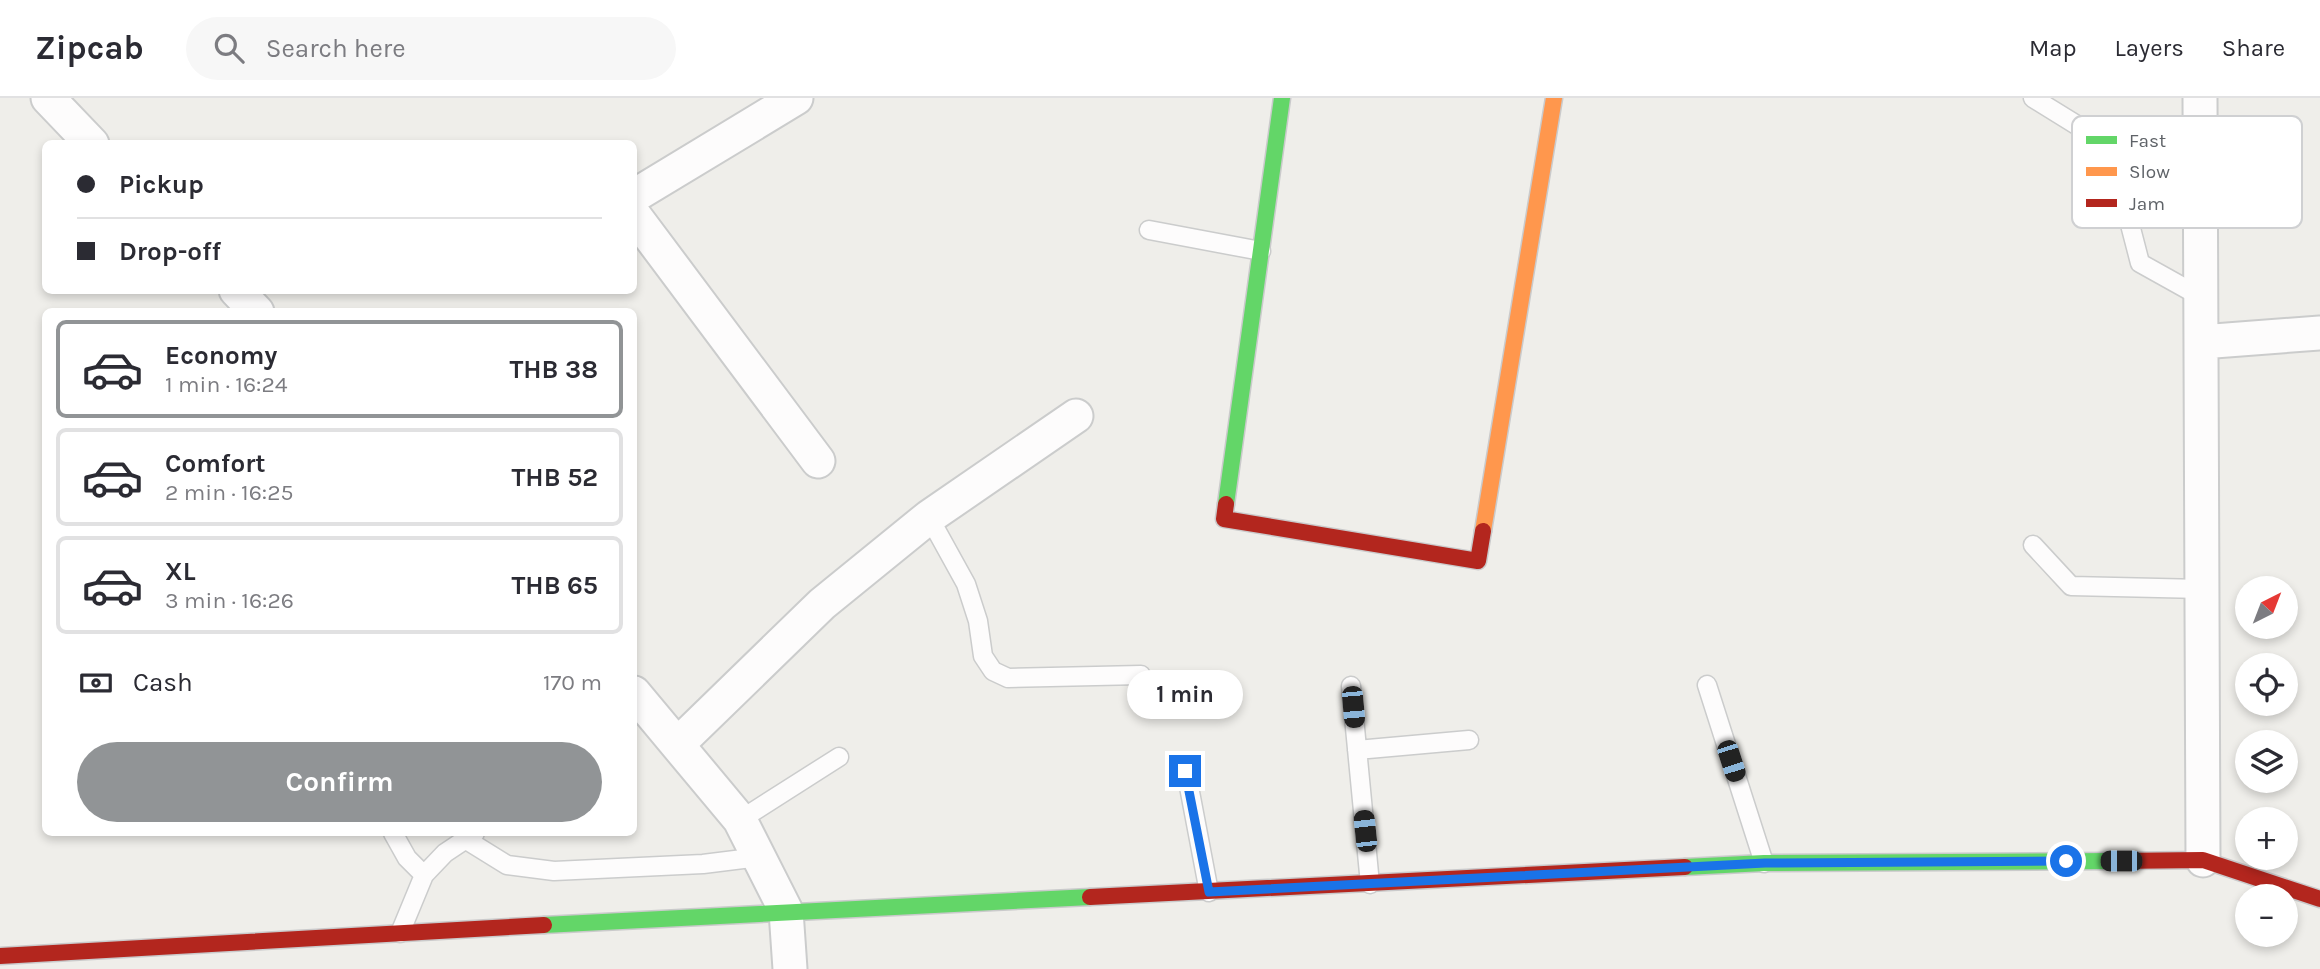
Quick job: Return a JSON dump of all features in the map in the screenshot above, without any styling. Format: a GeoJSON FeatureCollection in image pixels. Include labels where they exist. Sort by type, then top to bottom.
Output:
{"type":"FeatureCollection","features":[{"type":"Feature","properties":{"kind":"street"},"geometry":{"type":"LineString","coordinates":[[48,98],[88,140]]}},
{"type":"Feature","properties":{"kind":"street"},"geometry":{"type":"LineString","coordinates":[[637,195],[796,98]]}},
{"type":"Feature","properties":{"kind":"street"},"geometry":{"type":"LineString","coordinates":[[1282,98],[1224,519],[1478,561],[1554,98]]}},
{"type":"Feature","properties":{"kind":"street"},"geometry":{"type":"LineString","coordinates":[[2200,98],[2200,116]]}},
{"type":"Feature","properties":{"kind":"street"},"geometry":{"type":"LineString","coordinates":[[637,219],[818,461]]}},
{"type":"Feature","properties":{"kind":"street"},"geometry":{"type":"LineString","coordinates":[[2201,228],[2203,860]]}},
{"type":"Feature","properties":{"kind":"street"},"geometry":{"type":"LineString","coordinates":[[240,294],[253,308]]}},
{"type":"Feature","properties":{"kind":"street"},"geometry":{"type":"LineString","coordinates":[[2201,342],[2320,333]]}},
{"type":"Feature","properties":{"kind":"street"},"geometry":{"type":"LineString","coordinates":[[677,744],[822,604],[929,517],[1076,416]]}},
{"type":"Feature","properties":{"kind":"street"},"geometry":{"type":"LineString","coordinates":[[637,697],[740,820],[786,911],[790,969]]}},
{"type":"Feature","properties":{"kind":"street"},"geometry":{"type":"LineString","coordinates":[[0,956],[786,911],[1765,863],[2203,860],[2320,899]]}},
{"type":"Feature","properties":{"kind":"lane"},"geometry":{"type":"LineString","coordinates":[[2033,98],[2072,122]]}},
{"type":"Feature","properties":{"kind":"lane"},"geometry":{"type":"LineString","coordinates":[[2131,228],[2140,263],[2201,297]]}},
{"type":"Feature","properties":{"kind":"lane"},"geometry":{"type":"LineString","coordinates":[[1149,230],[1261,251]]}},
{"type":"Feature","properties":{"kind":"lane"},"geometry":{"type":"LineString","coordinates":[[929,517],[966,584],[978,621],[983,656],[993,671],[1008,678],[1141,675]]}},
{"type":"Feature","properties":{"kind":"lane"},"geometry":{"type":"LineString","coordinates":[[2033,545],[2071,586],[2202,589]]}},
{"type":"Feature","properties":{"kind":"lane"},"geometry":{"type":"LineString","coordinates":[[1707,685],[1765,863]]}},
{"type":"Feature","properties":{"kind":"lane"},"geometry":{"type":"LineString","coordinates":[[1351,686],[1370,884]]}},
{"type":"Feature","properties":{"kind":"lane"},"geometry":{"type":"LineString","coordinates":[[1357,750],[1469,740]]}},
{"type":"Feature","properties":{"kind":"lane"},"geometry":{"type":"LineString","coordinates":[[740,820],[839,757]]}},
{"type":"Feature","properties":{"kind":"lane"},"geometry":{"type":"LineString","coordinates":[[1185,771],[1209,892]]}},
{"type":"Feature","properties":{"kind":"lane"},"geometry":{"type":"LineString","coordinates":[[395,836],[407,858],[424,876]]}},
{"type":"Feature","properties":{"kind":"lane"},"geometry":{"type":"LineString","coordinates":[[400,933],[424,876],[445,853],[470,836],[506,865],[554,871],[703,864],[759,857]]}},
{"type":"Feature","properties":{"kind":"traffic: fast"},"geometry":{"type":"LineString","coordinates":[[1226,504],[1282,98]]}},
{"type":"Feature","properties":{"kind":"traffic: fast"},"geometry":{"type":"LineString","coordinates":[[1685,867],[1764,863],[2115,861]]}},
{"type":"Feature","properties":{"kind":"traffic: fast"},"geometry":{"type":"LineString","coordinates":[[544,925],[1090,897]]}},
{"type":"Feature","properties":{"kind":"traffic: slow"},"geometry":{"type":"LineString","coordinates":[[1483,531],[1554,98]]}},
{"type":"Feature","properties":{"kind":"traffic: jam"},"geometry":{"type":"LineString","coordinates":[[1226,504],[1224,519],[1478,561],[1483,531]]}},
{"type":"Feature","properties":{"kind":"traffic: jam"},"geometry":{"type":"LineString","coordinates":[[2115,861],[2203,860],[2320,899]]}},
{"type":"Feature","properties":{"kind":"traffic: jam"},"geometry":{"type":"LineString","coordinates":[[1090,897],[1685,867]]}},
{"type":"Feature","properties":{"kind":"traffic: jam"},"geometry":{"type":"LineString","coordinates":[[0,956],[544,925]]}},
{"type":"Feature","properties":{"kind":"route"},"geometry":{"type":"LineString","coordinates":[[1185,771],[1209,892],[1765,863],[2066,861]]}}]}
